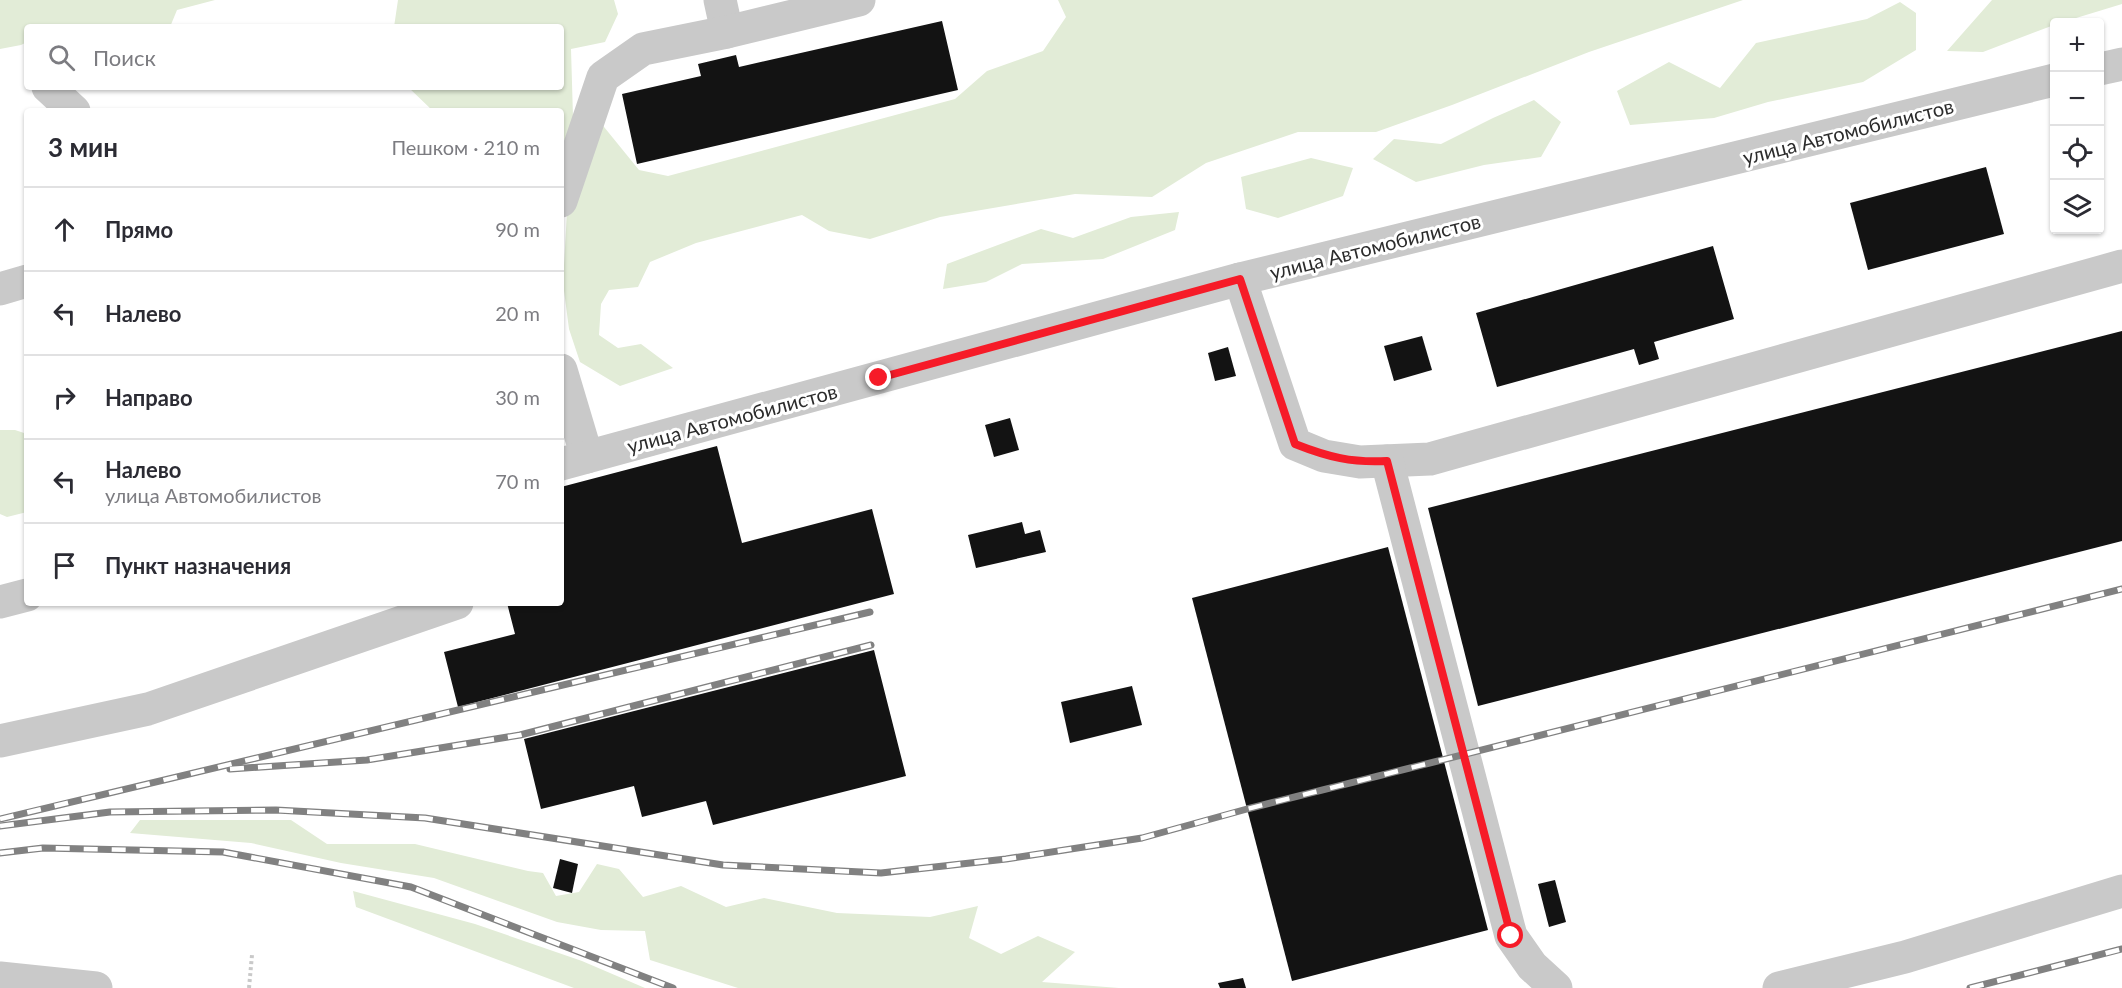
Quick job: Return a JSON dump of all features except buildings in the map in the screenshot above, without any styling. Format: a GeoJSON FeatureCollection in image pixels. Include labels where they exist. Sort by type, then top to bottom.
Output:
{"type":"FeatureCollection","features":[{"type":"Feature","properties":{"kind":"street"},"geometry":{"type":"LineString","coordinates":[[720,0],[727,32]]}},
{"type":"Feature","properties":{"kind":"street"},"geometry":{"type":"LineString","coordinates":[[564,192],[603,77],[643,49],[727,32],[859,0]]}},
{"type":"Feature","properties":{"kind":"street"},"geometry":{"type":"LineString","coordinates":[[2104,68],[2122,64]]}},
{"type":"Feature","properties":{"kind":"street","name":"улица Автомобилистов"},"geometry":{"type":"LineString","coordinates":[[574,461],[1240,279],[2050,81]]}},
{"type":"Feature","properties":{"kind":"street"},"geometry":{"type":"LineString","coordinates":[[51,90],[71,108]]}},
{"type":"Feature","properties":{"kind":"street"},"geometry":{"type":"LineString","coordinates":[[1240,279],[1295,444],[1324,456],[1360,462],[1430,459],[2122,266]]}},
{"type":"Feature","properties":{"kind":"street"},"geometry":{"type":"LineString","coordinates":[[0,289],[24,282]]}},
{"type":"Feature","properties":{"kind":"street"},"geometry":{"type":"LineString","coordinates":[[564,391],[574,461]]}},
{"type":"Feature","properties":{"kind":"street"},"geometry":{"type":"LineString","coordinates":[[1387,461],[1511,936],[1532,966],[1556,988]]}},
{"type":"Feature","properties":{"kind":"street"},"geometry":{"type":"LineString","coordinates":[[0,602],[24,596]]}},
{"type":"Feature","properties":{"kind":"street"},"geometry":{"type":"LineString","coordinates":[[0,741],[148,709],[448,606]]}},
{"type":"Feature","properties":{"kind":"street"},"geometry":{"type":"LineString","coordinates":[[1779,988],[1905,957],[2122,891]]}},
{"type":"Feature","properties":{"kind":"street"},"geometry":{"type":"LineString","coordinates":[[0,978],[96,988]]}},
{"type":"Feature","properties":{"kind":"path"},"geometry":{"type":"LineString","coordinates":[[249,988],[252,955]]}},
{"type":"Feature","properties":{"kind":"green space"},"geometry":{"type":"Polygon","coordinates":[[[0,0],[215,0],[177,10],[171,24],[24,24],[24,44],[0,49],[0,0]]]}},
{"type":"Feature","properties":{"kind":"green space"},"geometry":{"type":"Polygon","coordinates":[[[398,0],[614,0],[618,14],[605,42],[571,49],[573,117],[564,142],[564,108],[430,108],[411,90],[564,90],[564,24],[394,24],[398,0]]]}},
{"type":"Feature","properties":{"kind":"green space"},"geometry":{"type":"Polygon","coordinates":[[[1058,0],[1743,0],[1589,52],[1376,132],[1298,132],[1206,163],[1152,197],[1075,194],[940,217],[870,239],[829,231],[802,215],[696,243],[650,262],[638,287],[609,290],[601,304],[599,335],[618,348],[641,344],[673,368],[620,386],[580,362],[569,329],[564,291],[567,212],[600,122],[639,170],[668,176],[955,99],[987,71],[1043,51],[1066,17],[1058,0]]]}},
{"type":"Feature","properties":{"kind":"green space"},"geometry":{"type":"Polygon","coordinates":[[[1992,0],[2122,0],[2122,4],[2076,18],[2050,18],[2050,27],[1983,52],[1947,51],[1992,0]]]}},
{"type":"Feature","properties":{"kind":"green space"},"geometry":{"type":"Polygon","coordinates":[[[1900,2],[1916,13],[1916,50],[1863,82],[1768,102],[1714,118],[1630,125],[1617,91],[1669,62],[1720,88],[1756,43],[1867,19],[1900,2]]]}},
{"type":"Feature","properties":{"kind":"green space"},"geometry":{"type":"Polygon","coordinates":[[[1534,100],[1561,122],[1541,157],[1484,165],[1416,182],[1373,159],[1394,139],[1441,144],[1534,100]]]}},
{"type":"Feature","properties":{"kind":"green space"},"geometry":{"type":"Polygon","coordinates":[[[1311,158],[1353,168],[1343,196],[1278,218],[1246,209],[1241,177],[1311,158]]]}},
{"type":"Feature","properties":{"kind":"green space"},"geometry":{"type":"Polygon","coordinates":[[[1179,212],[1175,230],[1103,259],[1022,264],[986,282],[943,289],[947,264],[1041,229],[1073,238],[1131,217],[1179,212]]]}},
{"type":"Feature","properties":{"kind":"green space"},"geometry":{"type":"Polygon","coordinates":[[[0,430],[15,430],[24,433],[24,513],[7,517],[0,514],[0,430]]]}},
{"type":"Feature","properties":{"kind":"green space"},"geometry":{"type":"Polygon","coordinates":[[[140,820],[291,820],[327,844],[415,844],[543,873],[556,896],[579,892],[597,864],[619,869],[643,897],[681,886],[726,907],[764,898],[837,913],[930,917],[978,906],[969,938],[1001,954],[1038,936],[1075,952],[1042,982],[1119,988],[738,988],[650,960],[645,931],[601,930],[557,922],[434,878],[341,863],[251,843],[130,833],[140,820]]]}},
{"type":"Feature","properties":{"kind":"green space"},"geometry":{"type":"Polygon","coordinates":[[[353,891],[475,924],[582,961],[645,988],[574,988],[356,907],[353,891]]]}},
{"type":"Feature","properties":{"kind":"railway"},"geometry":{"type":"LineString","coordinates":[[0,826],[110,812],[276,810],[425,818],[723,865],[881,873],[1006,859],[1142,838],[1247,809],[2122,589]]}},
{"type":"Feature","properties":{"kind":"railway"},"geometry":{"type":"LineString","coordinates":[[0,819],[870,612]]}},
{"type":"Feature","properties":{"kind":"railway"},"geometry":{"type":"LineString","coordinates":[[230,769],[367,760],[520,735],[871,645]]}},
{"type":"Feature","properties":{"kind":"railway"},"geometry":{"type":"LineString","coordinates":[[0,853],[43,848],[223,852],[411,887],[673,988]]}},
{"type":"Feature","properties":{"kind":"railway"},"geometry":{"type":"LineString","coordinates":[[1970,988],[2122,949]]}},
{"type":"Feature","properties":{"kind":"route"},"geometry":{"type":"LineString","coordinates":[[879,378],[1240,279],[1295,444],[1324,456],[1360,462],[1387,461],[1511,936]]}}]}
